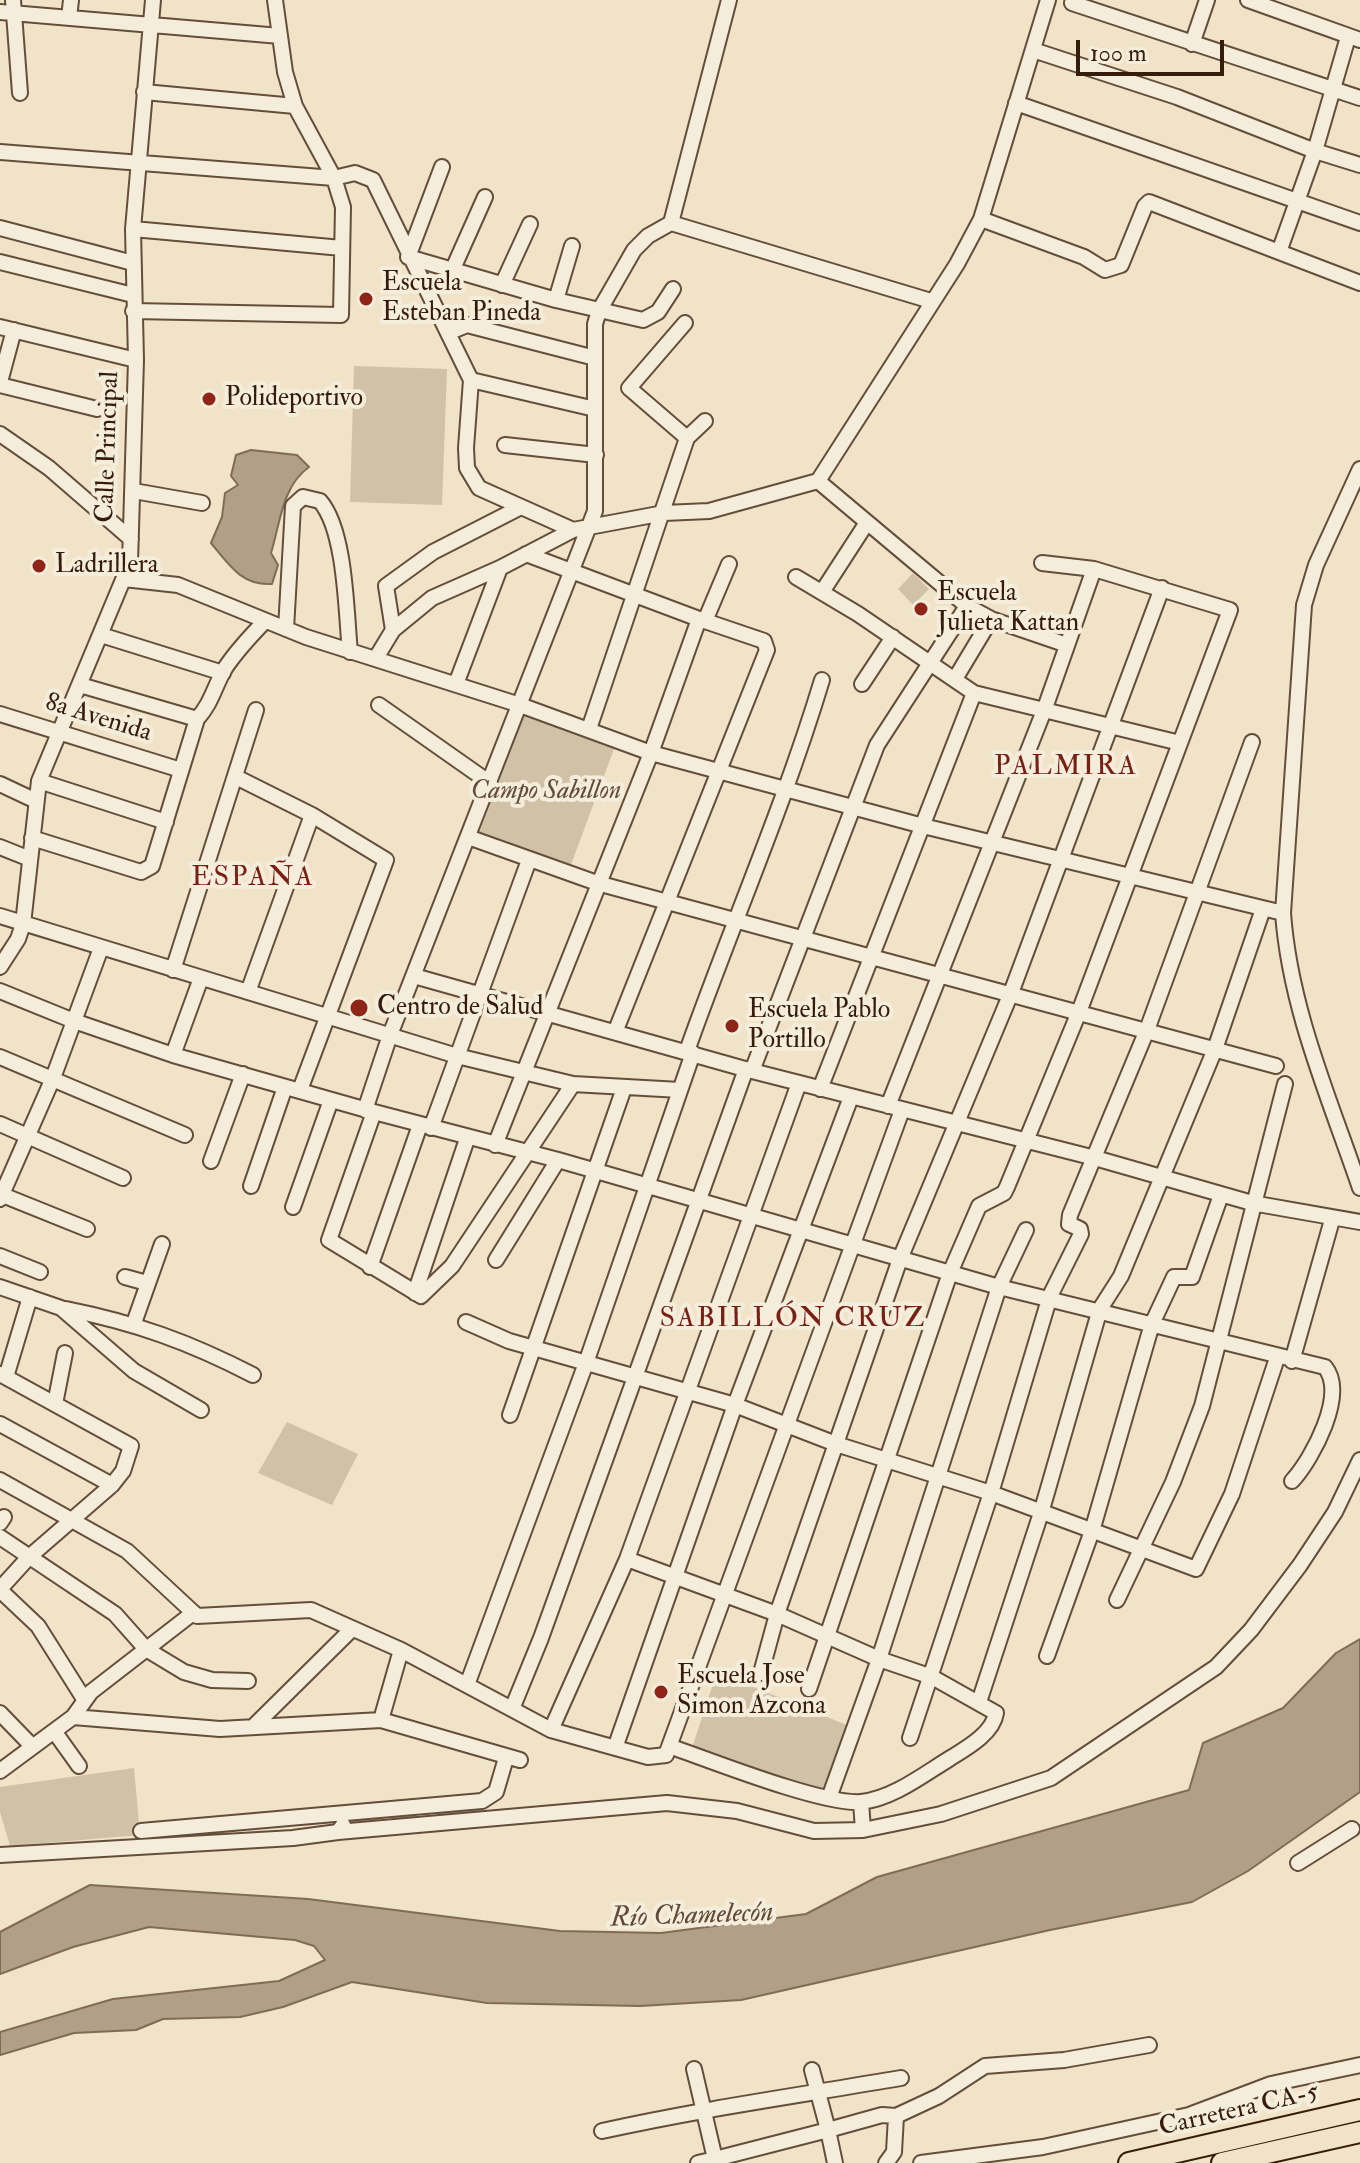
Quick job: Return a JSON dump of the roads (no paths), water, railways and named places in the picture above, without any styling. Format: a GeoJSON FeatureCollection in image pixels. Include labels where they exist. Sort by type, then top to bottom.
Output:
{"type":"FeatureCollection","features":[{"type":"Feature","properties":{"kind":"highway","name":"Carretera CA-5"},"geometry":{"type":"LineString","coordinates":[[1129,2163],[1360,2110]]}},
{"type":"Feature","properties":{"kind":"highway","name":"Carretera CA-5"},"geometry":{"type":"LineString","coordinates":[[1222,2163],[1358,2133]]}},
{"type":"Feature","properties":{"kind":"street"},"geometry":{"type":"LineString","coordinates":[[69,18],[71,0]]}},
{"type":"Feature","properties":{"kind":"street","name":"Calle Principal"},"geometry":{"type":"LineString","coordinates":[[0,967],[11,952],[23,924],[34,800],[39,781],[130,563],[136,360],[133,229],[153,0]]}},
{"type":"Feature","properties":{"kind":"street"},"geometry":{"type":"LineString","coordinates":[[133,311],[341,315],[343,207],[334,178],[295,106],[275,0]]}},
{"type":"Feature","properties":{"kind":"street"},"geometry":{"type":"LineString","coordinates":[[573,1084],[452,1266],[421,1296],[329,1240],[370,1111],[390,1035],[595,511],[595,358],[599,311],[634,250],[648,236],[671,223],[729,0]]}},
{"type":"Feature","properties":{"kind":"street"},"geometry":{"type":"LineString","coordinates":[[376,658],[393,630],[432,598],[500,568],[573,530],[664,513],[709,511],[818,481],[957,264],[981,219],[1048,0]]}},
{"type":"Feature","properties":{"kind":"street"},"geometry":{"type":"LineString","coordinates":[[1192,44],[1207,0]]}},
{"type":"Feature","properties":{"kind":"street"},"geometry":{"type":"LineString","coordinates":[[1248,0],[1354,38],[1333,90],[1279,252]]}},
{"type":"Feature","properties":{"kind":"street"},"geometry":{"type":"LineString","coordinates":[[1072,3],[1360,98]]}},
{"type":"Feature","properties":{"kind":"street"},"geometry":{"type":"LineString","coordinates":[[14,7],[20,93]]}},
{"type":"Feature","properties":{"kind":"street"},"geometry":{"type":"LineString","coordinates":[[0,12],[14,7],[69,18],[280,36]]}},
{"type":"Feature","properties":{"kind":"street"},"geometry":{"type":"LineString","coordinates":[[1033,50],[1177,97],[1315,151],[1360,165]]}},
{"type":"Feature","properties":{"kind":"street"},"geometry":{"type":"LineString","coordinates":[[144,92],[295,106]]}},
{"type":"Feature","properties":{"kind":"street"},"geometry":{"type":"LineString","coordinates":[[1016,103],[1360,223]]}},
{"type":"Feature","properties":{"kind":"street"},"geometry":{"type":"LineString","coordinates":[[0,152],[334,178],[355,173],[373,180],[408,257],[450,332],[471,380],[467,468],[479,488],[573,530]]}},
{"type":"Feature","properties":{"kind":"street"},"geometry":{"type":"LineString","coordinates":[[408,257],[442,167]]}},
{"type":"Feature","properties":{"kind":"street"},"geometry":{"type":"LineString","coordinates":[[452,271],[485,197]]}},
{"type":"Feature","properties":{"kind":"street"},"geometry":{"type":"LineString","coordinates":[[981,219],[1084,257],[1105,270],[1121,265],[1149,202],[1279,252],[1284,257],[1360,283]]}},
{"type":"Feature","properties":{"kind":"street"},"geometry":{"type":"LineString","coordinates":[[671,223],[931,301]]}},
{"type":"Feature","properties":{"kind":"street"},"geometry":{"type":"LineString","coordinates":[[502,285],[530,224]]}},
{"type":"Feature","properties":{"kind":"street"},"geometry":{"type":"LineString","coordinates":[[0,228],[133,263]]}},
{"type":"Feature","properties":{"kind":"street"},"geometry":{"type":"LineString","coordinates":[[133,229],[342,248]]}},
{"type":"Feature","properties":{"kind":"street"},"geometry":{"type":"LineString","coordinates":[[556,300],[572,246]]}},
{"type":"Feature","properties":{"kind":"street"},"geometry":{"type":"LineString","coordinates":[[408,257],[556,300],[647,320],[658,312],[673,289]]}},
{"type":"Feature","properties":{"kind":"street"},"geometry":{"type":"LineString","coordinates":[[0,262],[133,295]]}},
{"type":"Feature","properties":{"kind":"street"},"geometry":{"type":"LineString","coordinates":[[685,323],[629,388],[687,438]]}},
{"type":"Feature","properties":{"kind":"street"},"geometry":{"type":"LineString","coordinates":[[450,332],[467,325],[595,358]]}},
{"type":"Feature","properties":{"kind":"street"},"geometry":{"type":"LineString","coordinates":[[97,409],[0,383],[7,329],[136,360]]}},
{"type":"Feature","properties":{"kind":"street"},"geometry":{"type":"LineString","coordinates":[[471,380],[595,409]]}},
{"type":"Feature","properties":{"kind":"street"},"geometry":{"type":"LineString","coordinates":[[589,729],[687,438],[705,421]]}},
{"type":"Feature","properties":{"kind":"street"},"geometry":{"type":"LineString","coordinates":[[0,434],[49,468],[131,539]]}},
{"type":"Feature","properties":{"kind":"street"},"geometry":{"type":"LineString","coordinates":[[505,445],[596,455]]}},
{"type":"Feature","properties":{"kind":"street"},"geometry":{"type":"LineString","coordinates":[[1360,469],[1316,565],[1304,605],[1283,913],[1286,957],[1298,1011],[1360,1188]]}},
{"type":"Feature","properties":{"kind":"street"},"geometry":{"type":"LineString","coordinates":[[818,481],[967,606],[991,619],[1067,645]]}},
{"type":"Feature","properties":{"kind":"street"},"geometry":{"type":"LineString","coordinates":[[134,491],[202,503]]}},
{"type":"Feature","properties":{"kind":"street"},"geometry":{"type":"LineString","coordinates":[[286,629],[293,506],[303,497],[320,501],[330,516],[340,562],[350,652]]}},
{"type":"Feature","properties":{"kind":"street"},"geometry":{"type":"LineString","coordinates":[[393,630],[386,586],[433,552],[521,507]]}},
{"type":"Feature","properties":{"kind":"street"},"geometry":{"type":"LineString","coordinates":[[822,592],[866,524]]}},
{"type":"Feature","properties":{"kind":"street"},"geometry":{"type":"LineString","coordinates":[[526,554],[764,641],[767,650],[616,1030]]}},
{"type":"Feature","properties":{"kind":"street"},"geometry":{"type":"LineString","coordinates":[[809,1689],[889,1461],[950,1273],[979,1206],[1004,1193],[1079,1012],[1230,610],[1094,569],[1042,563]]}},
{"type":"Feature","properties":{"kind":"street"},"geometry":{"type":"LineString","coordinates":[[495,1145],[702,620],[729,564]]}},
{"type":"Feature","properties":{"kind":"street"},"geometry":{"type":"LineString","coordinates":[[456,684],[500,568]]}},
{"type":"Feature","properties":{"kind":"street"},"geometry":{"type":"LineString","coordinates":[[0,1480],[127,1551],[193,1613],[203,1617],[311,1610],[401,1650],[551,1730],[648,1757],[666,1755],[672,1747],[724,1594],[852,1245],[942,974],[1045,708],[1094,569]]}},
{"type":"Feature","properties":{"kind":"street"},"geometry":{"type":"LineString","coordinates":[[796,577],[893,637],[974,693],[1180,743]]}},
{"type":"Feature","properties":{"kind":"street"},"geometry":{"type":"LineString","coordinates":[[124,579],[178,585],[350,652],[520,705],[651,753],[923,826],[1283,913]]}},
{"type":"Feature","properties":{"kind":"street"},"geometry":{"type":"LineString","coordinates":[[761,1673],[777,1614],[900,1259],[1011,993],[1162,588]]}},
{"type":"Feature","properties":{"kind":"street"},"geometry":{"type":"LineString","coordinates":[[512,1709],[541,1638],[698,1203],[877,745],[967,606]]}},
{"type":"Feature","properties":{"kind":"street"},"geometry":{"type":"LineString","coordinates":[[955,679],[991,619]]}},
{"type":"Feature","properties":{"kind":"street"},"geometry":{"type":"LineString","coordinates":[[32,838],[141,872],[152,866],[197,719],[212,703],[223,673],[265,621]]}},
{"type":"Feature","properties":{"kind":"street"},"geometry":{"type":"LineString","coordinates":[[101,635],[223,673]]}},
{"type":"Feature","properties":{"kind":"street"},"geometry":{"type":"LineString","coordinates":[[862,684],[893,637]]}},
{"type":"Feature","properties":{"kind":"street"},"geometry":{"type":"LineString","coordinates":[[467,1685],[649,1187],[733,919],[787,790],[822,680]]}},
{"type":"Feature","properties":{"kind":"street"},"geometry":{"type":"LineString","coordinates":[[80,685],[197,719]]}},
{"type":"Feature","properties":{"kind":"street"},"geometry":{"type":"LineString","coordinates":[[820,1089],[974,693]]}},
{"type":"Feature","properties":{"kind":"street"},"geometry":{"type":"LineString","coordinates":[[379,705],[490,783]]}},
{"type":"Feature","properties":{"kind":"street"},"geometry":{"type":"LineString","coordinates":[[173,970],[256,710]]}},
{"type":"Feature","properties":{"kind":"street","name":"8a Avenida"},"geometry":{"type":"LineString","coordinates":[[0,714],[181,770]]}},
{"type":"Feature","properties":{"kind":"street"},"geometry":{"type":"LineString","coordinates":[[910,1738],[991,1493],[1050,1296],[1081,1234],[1068,1220],[1147,1030],[1252,742]]}},
{"type":"Feature","properties":{"kind":"street"},"geometry":{"type":"LineString","coordinates":[[236,777],[312,815],[386,860],[325,1017],[251,1186]]}},
{"type":"Feature","properties":{"kind":"street"},"geometry":{"type":"LineString","coordinates":[[39,781],[166,822]]}},
{"type":"Feature","properties":{"kind":"street"},"geometry":{"type":"LineString","coordinates":[[0,784],[34,800]]}},
{"type":"Feature","properties":{"kind":"street"},"geometry":{"type":"LineString","coordinates":[[248,992],[312,815]]}},
{"type":"Feature","properties":{"kind":"street"},"geometry":{"type":"LineString","coordinates":[[468,837],[597,883],[1276,1066]]}},
{"type":"Feature","properties":{"kind":"street"},"geometry":{"type":"LineString","coordinates":[[0,847],[30,859]]}},
{"type":"Feature","properties":{"kind":"street"},"geometry":{"type":"LineString","coordinates":[[370,1267],[457,1056],[529,860]]}},
{"type":"Feature","properties":{"kind":"street"},"geometry":{"type":"LineString","coordinates":[[979,1702],[1041,1513],[1100,1309],[1121,1276],[1215,1049],[1263,909]]}},
{"type":"Feature","properties":{"kind":"street"},"geometry":{"type":"LineString","coordinates":[[0,916],[457,1056],[573,1084],[680,1090]]}},
{"type":"Feature","properties":{"kind":"street"},"geometry":{"type":"LineString","coordinates":[[87,1229],[1,1196],[53,1078],[101,948]]}},
{"type":"Feature","properties":{"kind":"street"},"geometry":{"type":"LineString","coordinates":[[414,976],[616,1030],[749,1070],[1025,1139],[1221,1195],[1332,1220],[1360,1222]]}},
{"type":"Feature","properties":{"kind":"street"},"geometry":{"type":"LineString","coordinates":[[173,1055],[201,978]]}},
{"type":"Feature","properties":{"kind":"street"},"geometry":{"type":"LineString","coordinates":[[0,991],[74,1021],[173,1055],[467,1139],[558,1160],[698,1203],[999,1287],[1050,1296],[1277,1358],[1325,1367],[1335,1386],[1330,1408],[1305,1466],[1292,1481]]}},
{"type":"Feature","properties":{"kind":"street"},"geometry":{"type":"LineString","coordinates":[[0,1057],[185,1135]]}},
{"type":"Feature","properties":{"kind":"street"},"geometry":{"type":"LineString","coordinates":[[211,1161],[243,1074]]}},
{"type":"Feature","properties":{"kind":"street"},"geometry":{"type":"LineString","coordinates":[[551,1730],[627,1559],[685,1391],[799,1083]]}},
{"type":"Feature","properties":{"kind":"street"},"geometry":{"type":"LineString","coordinates":[[1117,1600],[1191,1438],[1285,1084]]}},
{"type":"Feature","properties":{"kind":"street"},"geometry":{"type":"LineString","coordinates":[[510,1415],[624,1088]]}},
{"type":"Feature","properties":{"kind":"street"},"geometry":{"type":"LineString","coordinates":[[615,1748],[735,1405],[851,1097]]}},
{"type":"Feature","properties":{"kind":"street"},"geometry":{"type":"LineString","coordinates":[[293,1207],[331,1100]]}},
{"type":"Feature","properties":{"kind":"street"},"geometry":{"type":"LineString","coordinates":[[0,1124],[123,1178]]}},
{"type":"Feature","properties":{"kind":"street"},"geometry":{"type":"LineString","coordinates":[[415,1293],[467,1139]]}},
{"type":"Feature","properties":{"kind":"street"},"geometry":{"type":"LineString","coordinates":[[496,1260],[558,1160]]}},
{"type":"Feature","properties":{"kind":"street"},"geometry":{"type":"LineString","coordinates":[[1047,1656],[1092,1531],[1152,1324],[1174,1277],[1192,1277],[1221,1195]]}},
{"type":"Feature","properties":{"kind":"street"},"geometry":{"type":"LineString","coordinates":[[1292,1361],[1332,1220]]}},
{"type":"Feature","properties":{"kind":"street"},"geometry":{"type":"LineString","coordinates":[[829,1798],[879,1659],[999,1287],[1026,1230]]}},
{"type":"Feature","properties":{"kind":"street"},"geometry":{"type":"LineString","coordinates":[[134,1323],[162,1244]]}},
{"type":"Feature","properties":{"kind":"street"},"geometry":{"type":"LineString","coordinates":[[0,1256],[40,1272]]}},
{"type":"Feature","properties":{"kind":"street"},"geometry":{"type":"LineString","coordinates":[[125,1277],[147,1283]]}},
{"type":"Feature","properties":{"kind":"street"},"geometry":{"type":"LineString","coordinates":[[0,1287],[61,1308],[134,1323],[176,1337],[253,1375]]}},
{"type":"Feature","properties":{"kind":"street"},"geometry":{"type":"LineString","coordinates":[[30,1297],[3,1376],[131,1446],[123,1471],[112,1485],[29,1557],[0,1590],[38,1626],[84,1699]]}},
{"type":"Feature","properties":{"kind":"street"},"geometry":{"type":"LineString","coordinates":[[61,1308],[134,1371],[201,1410]]}},
{"type":"Feature","properties":{"kind":"street"},"geometry":{"type":"LineString","coordinates":[[466,1322],[535,1348],[735,1405],[785,1426],[991,1493],[1196,1569],[1232,1494],[1277,1358]]}},
{"type":"Feature","properties":{"kind":"street"},"geometry":{"type":"LineString","coordinates":[[55,1404],[65,1353]]}},
{"type":"Feature","properties":{"kind":"street"},"geometry":{"type":"LineString","coordinates":[[0,1424],[112,1485]]}},
{"type":"Feature","properties":{"kind":"street"},"geometry":{"type":"LineString","coordinates":[[0,1855],[268,1840],[667,1803],[737,1811],[814,1831],[863,1830],[941,1814],[1051,1778],[1216,1667],[1251,1630],[1300,1565],[1335,1512],[1360,1460]]}},
{"type":"Feature","properties":{"kind":"street"},"geometry":{"type":"LineString","coordinates":[[0,1537],[115,1614],[146,1649],[184,1672],[212,1680],[248,1681]]}},
{"type":"Feature","properties":{"kind":"street"},"geometry":{"type":"LineString","coordinates":[[627,1559],[777,1614],[879,1659],[932,1677],[992,1709],[996,1718],[966,1749],[898,1790],[861,1802],[829,1798],[672,1747]]}},
{"type":"Feature","properties":{"kind":"street"},"geometry":{"type":"LineString","coordinates":[[0,1771],[73,1717],[84,1699],[193,1613]]}},
{"type":"Feature","properties":{"kind":"street"},"geometry":{"type":"LineString","coordinates":[[255,1725],[351,1630]]}},
{"type":"Feature","properties":{"kind":"street"},"geometry":{"type":"LineString","coordinates":[[381,1720],[401,1650]]}},
{"type":"Feature","properties":{"kind":"street"},"geometry":{"type":"LineString","coordinates":[[0,1713],[32,1746]]}},
{"type":"Feature","properties":{"kind":"street"},"geometry":{"type":"LineString","coordinates":[[73,1717],[192,1728],[381,1720],[513,1759],[496,1792],[482,1801],[141,1831]]}},
{"type":"Feature","properties":{"kind":"street"},"geometry":{"type":"LineString","coordinates":[[54,1731],[79,1766]]}},
{"type":"Feature","properties":{"kind":"street"},"geometry":{"type":"LineString","coordinates":[[861,1802],[863,1830]]}},
{"type":"Feature","properties":{"kind":"street"},"geometry":{"type":"LineString","coordinates":[[338,1832],[356,1810]]}},
{"type":"Feature","properties":{"kind":"street"},"geometry":{"type":"LineString","coordinates":[[1298,1863],[1357,1830]]}},
{"type":"Feature","properties":{"kind":"street"},"geometry":{"type":"LineString","coordinates":[[698,2163],[882,2115],[896,2116],[939,2096],[985,2066],[1064,2060],[1149,2045]]}},
{"type":"Feature","properties":{"kind":"street"},"geometry":{"type":"LineString","coordinates":[[921,2163],[1043,2147],[1189,2115],[1271,2084],[1360,2065]]}},
{"type":"Feature","properties":{"kind":"street"},"geometry":{"type":"LineString","coordinates":[[694,2069],[715,2161]]}},
{"type":"Feature","properties":{"kind":"street"},"geometry":{"type":"LineString","coordinates":[[812,2070],[835,2163]]}},
{"type":"Feature","properties":{"kind":"street"},"geometry":{"type":"LineString","coordinates":[[602,2131],[703,2108],[733,2108],[901,2078]]}},
{"type":"Feature","properties":{"kind":"street"},"geometry":{"type":"LineString","coordinates":[[886,2163],[894,2152],[896,2116]]}},
{"type":"Feature","properties":{"kind":"place","name":"Escuela Esteban Pineda"},"geometry":{"type":"Point","coordinates":[366,299]}},
{"type":"Feature","properties":{"kind":"place","name":"Polideportivo"},"geometry":{"type":"Point","coordinates":[209,399]}},
{"type":"Feature","properties":{"kind":"place","name":"Ladrillera"},"geometry":{"type":"Point","coordinates":[39,566]}},
{"type":"Feature","properties":{"kind":"place","name":"Escuela Julieta Kattan"},"geometry":{"type":"Point","coordinates":[921,609]}},
{"type":"Feature","properties":{"kind":"place","name":"Centro de Salud"},"geometry":{"type":"Point","coordinates":[359,1008]}},
{"type":"Feature","properties":{"kind":"place","name":"Escuela Pablo Portillo"},"geometry":{"type":"Point","coordinates":[732,1026]}},
{"type":"Feature","properties":{"kind":"place","name":"Escuela Jose Simon Azcona"},"geometry":{"type":"Point","coordinates":[661,1692]}},
{"type":"Feature","properties":{"kind":"district","name":"PALMIRA"},"geometry":{"type":"Point","coordinates":[1066,768]}},
{"type":"Feature","properties":{"kind":"district","name":"ESPAÑA"},"geometry":{"type":"Point","coordinates":[253,879]}},
{"type":"Feature","properties":{"kind":"district","name":"SABILLÓN CRUZ"},"geometry":{"type":"Point","coordinates":[793,1320]}},
{"type":"Feature","properties":{"kind":"park label","name":"Campo Sabillon"},"geometry":{"type":"Point","coordinates":[546,792]}},
{"type":"Feature","properties":{"kind":"water label","name":"Río Chamelecón"},"geometry":{"type":"Point","coordinates":[692,1917]}}]}
